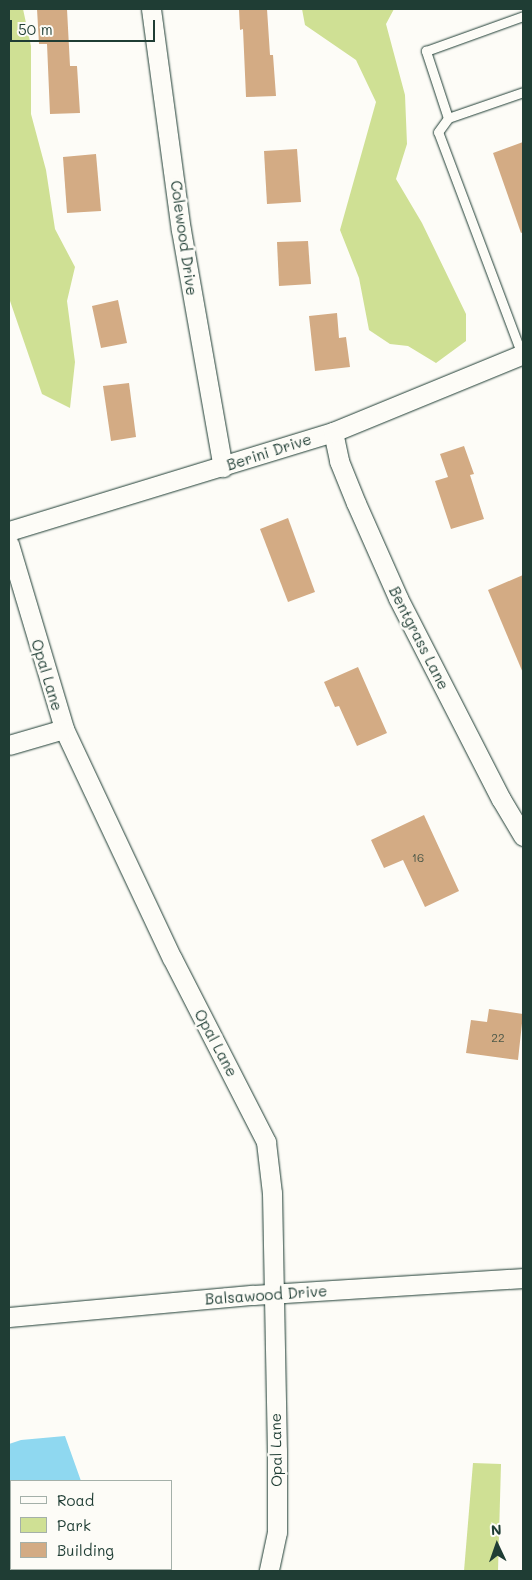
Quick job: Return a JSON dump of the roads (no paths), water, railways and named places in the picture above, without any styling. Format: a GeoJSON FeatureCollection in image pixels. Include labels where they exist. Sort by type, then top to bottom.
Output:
{"type":"FeatureCollection","features":[{"type":"Feature","properties":{"kind":"street","name":"Colewood Drive"},"geometry":{"type":"LineString","coordinates":[[151,9],[181,230],[223,467]]}},
{"type":"Feature","properties":{"kind":"street","name":"Berini Drive"},"geometry":{"type":"LineString","coordinates":[[9,531],[333,432],[523,355]]}},
{"type":"Feature","properties":{"kind":"street","name":"Bentgrass Lane"},"geometry":{"type":"LineString","coordinates":[[333,432],[339,460],[398,598],[484,768],[523,836]]}},
{"type":"Feature","properties":{"kind":"street","name":"Opal Lane"},"geometry":{"type":"LineString","coordinates":[[9,544],[64,729],[167,949],[266,1142],[272,1193],[276,1532],[269,1571]]}},
{"type":"Feature","properties":{"kind":"street"},"geometry":{"type":"LineString","coordinates":[[9,745],[64,729]]}},
{"type":"Feature","properties":{"kind":"street","name":"Balsawood Drive"},"geometry":{"type":"LineString","coordinates":[[9,1317],[274,1294],[523,1278]]}},
{"type":"Feature","properties":{"kind":"lane"},"geometry":{"type":"LineString","coordinates":[[448,118],[426,51],[523,16]]}},
{"type":"Feature","properties":{"kind":"lane"},"geometry":{"type":"LineString","coordinates":[[523,92],[448,118],[438,132],[523,355]]}},
{"type":"Feature","properties":{"kind":"water"},"geometry":{"type":"Polygon","coordinates":[[[65,1436],[81,1480],[10,1480],[10,1570],[97,1571],[9,1571],[9,1444],[21,1440],[65,1436]]]}}]}
